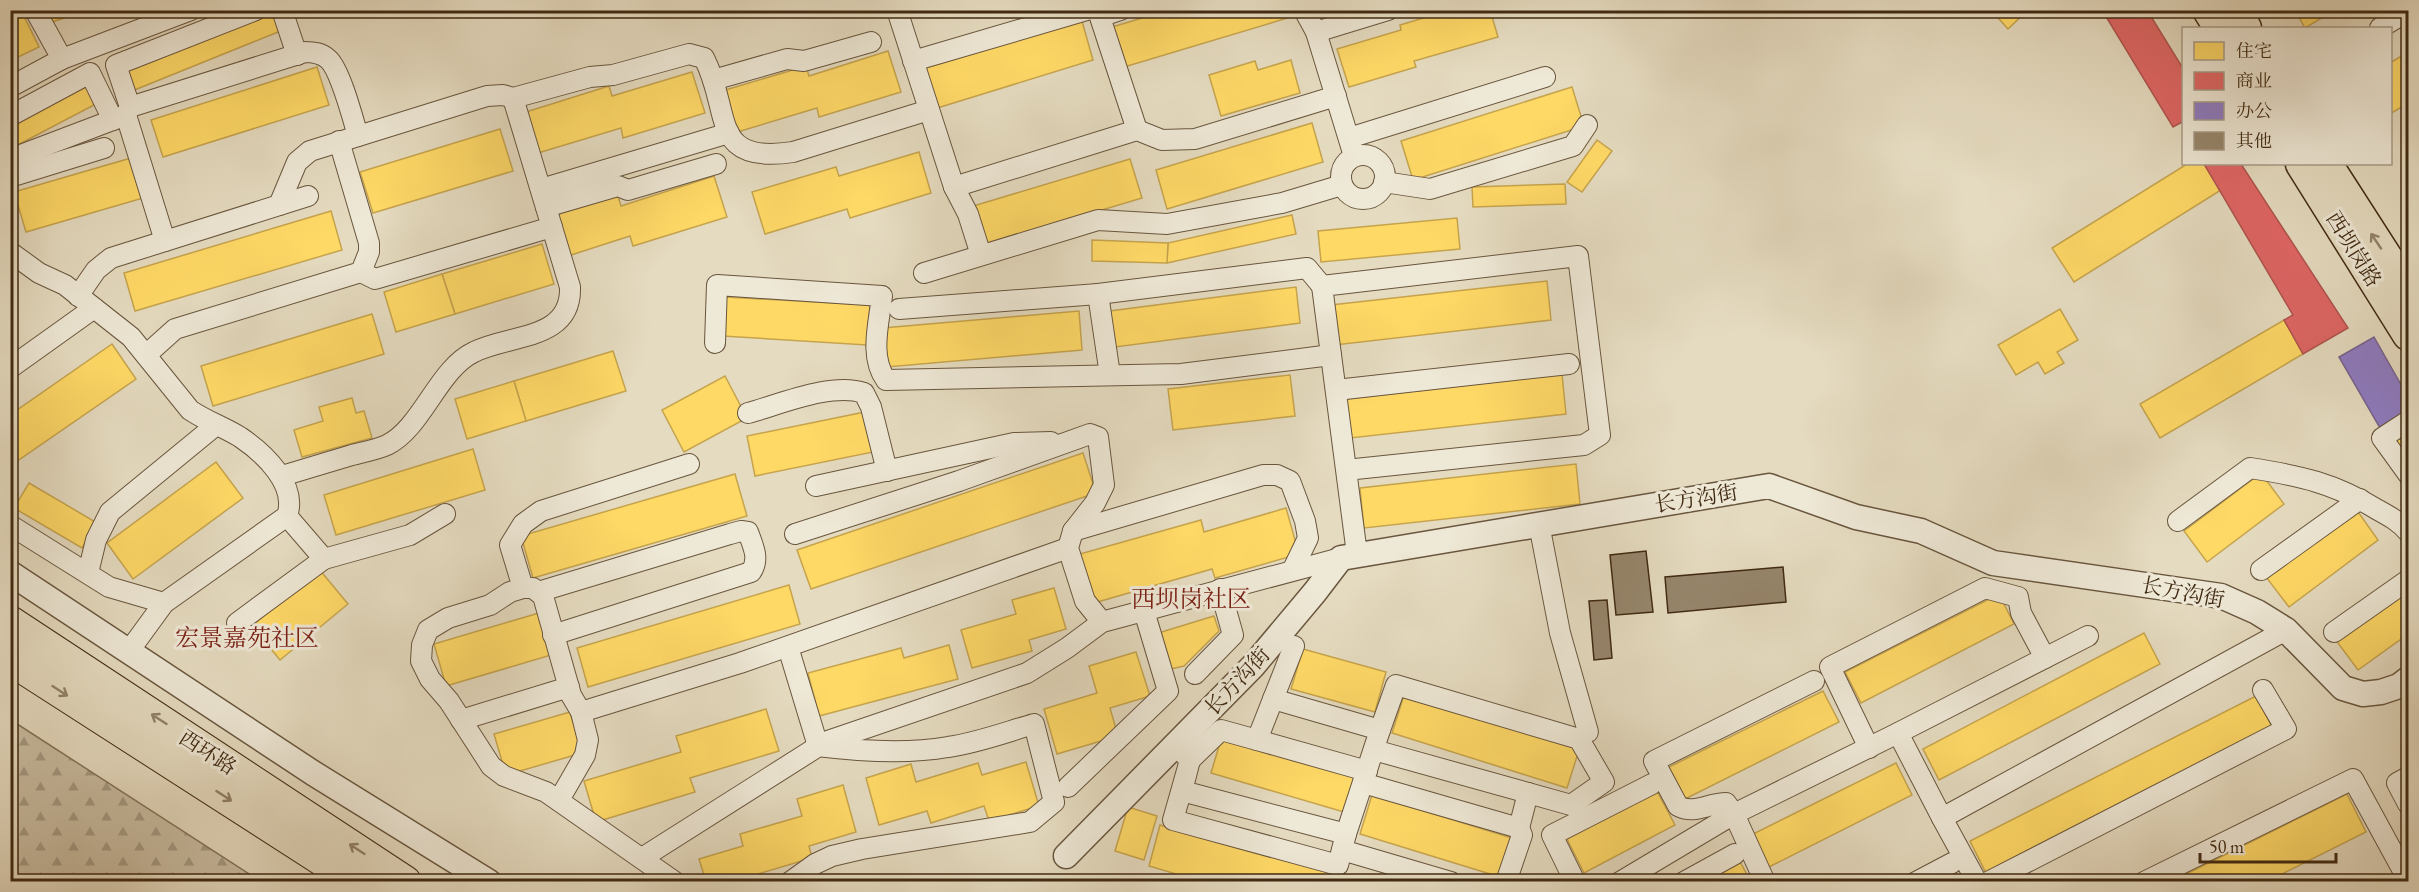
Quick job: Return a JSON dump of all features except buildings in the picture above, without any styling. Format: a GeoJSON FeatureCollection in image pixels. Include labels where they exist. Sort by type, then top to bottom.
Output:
{"type":"FeatureCollection","features":[{"type":"Feature","properties":{"kind":"highway","name":"西环路"},"geometry":{"type":"LineString","coordinates":[[10,622],[405,882]]}},
{"type":"Feature","properties":{"kind":"highway","name":"西环路"},"geometry":{"type":"LineString","coordinates":[[10,659],[357,882]]}},
{"type":"Feature","properties":{"kind":"main road"},"geometry":{"type":"LineString","coordinates":[[2208,10],[2218,27]]}},
{"type":"Feature","properties":{"kind":"main road"},"geometry":{"type":"LineString","coordinates":[[2236,10],[2245,27]]}},
{"type":"Feature","properties":{"kind":"main road","name":"西坝岗路"},"geometry":{"type":"LineString","coordinates":[[2302,165],[2409,335]]}},
{"type":"Feature","properties":{"kind":"main road","name":"西坝岗路"},"geometry":{"type":"LineString","coordinates":[[2328,165],[2409,290]]}},
{"type":"Feature","properties":{"kind":"street"},"geometry":{"type":"LineString","coordinates":[[35,10],[62,59]]}},
{"type":"Feature","properties":{"kind":"street"},"geometry":{"type":"LineString","coordinates":[[10,87],[62,59],[191,10]]}},
{"type":"Feature","properties":{"kind":"street"},"geometry":{"type":"LineString","coordinates":[[165,241],[123,114],[116,65],[256,10]]}},
{"type":"Feature","properties":{"kind":"street"},"geometry":{"type":"LineString","coordinates":[[282,10],[297,55]]}},
{"type":"Feature","properties":{"kind":"street"},"geometry":{"type":"LineString","coordinates":[[897,10],[954,187],[968,214],[981,255]]}},
{"type":"Feature","properties":{"kind":"street"},"geometry":{"type":"LineString","coordinates":[[913,61],[1087,10]]}},
{"type":"Feature","properties":{"kind":"street"},"geometry":{"type":"LineString","coordinates":[[1120,10],[1111,13],[1096,11],[1137,130]]}},
{"type":"Feature","properties":{"kind":"street"},"geometry":{"type":"LineString","coordinates":[[1304,10],[1316,32],[1351,147],[1361,154],[1374,158],[1383,168],[1384,182],[1377,194],[1363,199],[1349,194],[1342,184],[1340,173],[1351,147],[1545,77]]}},
{"type":"Feature","properties":{"kind":"street"},"geometry":{"type":"LineString","coordinates":[[1316,32],[1388,10]]}},
{"type":"Feature","properties":{"kind":"street"},"geometry":{"type":"LineString","coordinates":[[2382,27],[2409,11]]}},
{"type":"Feature","properties":{"kind":"street"},"geometry":{"type":"LineString","coordinates":[[713,80],[787,60],[804,61],[871,42]]}},
{"type":"Feature","properties":{"kind":"street"},"geometry":{"type":"LineString","coordinates":[[10,159],[123,114],[305,52],[316,52],[329,60],[337,73],[369,243],[369,252],[361,272]]}},
{"type":"Feature","properties":{"kind":"street"},"geometry":{"type":"LineString","coordinates":[[279,205],[297,162],[310,151],[487,96],[503,94],[513,98],[590,76],[613,75],[689,54],[704,58],[713,80],[730,139],[740,147],[756,153],[773,155],[793,152],[929,110]]}},
{"type":"Feature","properties":{"kind":"street"},"geometry":{"type":"LineString","coordinates":[[10,116],[90,73],[123,114]]}},
{"type":"Feature","properties":{"kind":"street"},"geometry":{"type":"LineString","coordinates":[[954,187],[1137,130],[1162,140],[1195,139],[1336,96]]}},
{"type":"Feature","properties":{"kind":"street"},"geometry":{"type":"LineString","coordinates":[[282,476],[387,445],[406,429],[463,358],[488,346],[538,332],[559,320],[566,312],[570,299],[570,287],[513,98]]}},
{"type":"Feature","properties":{"kind":"street"},"geometry":{"type":"LineString","coordinates":[[1384,182],[1430,189],[1573,146],[1587,125]]}},
{"type":"Feature","properties":{"kind":"street"},"geometry":{"type":"LineString","coordinates":[[543,198],[729,133]]}},
{"type":"Feature","properties":{"kind":"street"},"geometry":{"type":"LineString","coordinates":[[10,177],[104,148]]}},
{"type":"Feature","properties":{"kind":"street"},"geometry":{"type":"LineString","coordinates":[[543,198],[618,186],[628,190],[716,164]]}},
{"type":"Feature","properties":{"kind":"street"},"geometry":{"type":"LineString","coordinates":[[924,273],[1098,220],[1167,224],[1282,203],[1342,184]]}},
{"type":"Feature","properties":{"kind":"street"},"geometry":{"type":"LineString","coordinates":[[10,368],[86,302],[96,270],[111,258],[308,196]]}},
{"type":"Feature","properties":{"kind":"street"},"geometry":{"type":"LineString","coordinates":[[146,355],[175,329],[361,272],[375,279],[552,227]]}},
{"type":"Feature","properties":{"kind":"street"},"geometry":{"type":"LineString","coordinates":[[10,252],[86,302],[131,337],[190,410],[241,438],[282,476],[290,506],[287,516],[164,603],[129,651]]}},
{"type":"Feature","properties":{"kind":"street"},"geometry":{"type":"LineString","coordinates":[[1322,286],[1578,256],[1600,435],[1584,445],[1346,470]]}},
{"type":"Feature","properties":{"kind":"street"},"geometry":{"type":"LineString","coordinates":[[642,858],[825,742],[1027,673],[1067,648],[1102,622],[1293,569],[1349,556],[1346,470],[1322,286],[1307,268],[1098,294],[899,309]]}},
{"type":"Feature","properties":{"kind":"street"},"geometry":{"type":"LineString","coordinates":[[715,343],[717,285],[882,296],[876,357],[879,370],[886,380],[1181,374],[1331,355]]}},
{"type":"Feature","properties":{"kind":"street"},"geometry":{"type":"LineString","coordinates":[[1098,294],[1110,375]]}},
{"type":"Feature","properties":{"kind":"street"},"geometry":{"type":"LineString","coordinates":[[1336,390],[1569,364]]}},
{"type":"Feature","properties":{"kind":"street"},"geometry":{"type":"LineString","coordinates":[[748,413],[834,390],[851,389],[864,393],[871,407],[887,471]]}},
{"type":"Feature","properties":{"kind":"street"},"geometry":{"type":"LineString","coordinates":[[2409,421],[2382,438],[2409,474]]}},
{"type":"Feature","properties":{"kind":"street"},"geometry":{"type":"LineString","coordinates":[[88,573],[96,540],[110,512],[216,425]]}},
{"type":"Feature","properties":{"kind":"street"},"geometry":{"type":"LineString","coordinates":[[795,534],[959,481],[1090,435],[1098,437],[1104,484],[1095,503],[1071,540],[1085,601],[1102,622]]}},
{"type":"Feature","properties":{"kind":"street"},"geometry":{"type":"LineString","coordinates":[[816,486],[1014,443],[1072,441]]}},
{"type":"Feature","properties":{"kind":"street"},"geometry":{"type":"LineString","coordinates":[[559,800],[585,755],[588,740],[581,712],[568,687],[543,596],[531,590],[510,545],[523,524],[541,511],[690,464]]}},
{"type":"Feature","properties":{"kind":"street"},"geometry":{"type":"LineString","coordinates":[[2178,521],[2250,468],[2309,478],[2360,499],[2400,523],[2409,532]]}},
{"type":"Feature","properties":{"kind":"street"},"geometry":{"type":"LineString","coordinates":[[581,712],[788,647],[1071,540],[1263,475],[1277,475],[1290,481],[1305,521],[1308,538],[1293,569]]}},
{"type":"Feature","properties":{"kind":"street","name":"长方沟街"},"geometry":{"type":"LineString","coordinates":[[1066,856],[1183,752],[1253,666],[1349,556],[1769,486],[1856,517],[1921,531],[1993,564],[2221,596],[2257,612],[2286,630],[2343,688],[2362,694],[2381,692],[2399,686],[2409,679]]}},
{"type":"Feature","properties":{"kind":"street"},"geometry":{"type":"LineString","coordinates":[[2261,570],[2360,499]]}},
{"type":"Feature","properties":{"kind":"street"},"geometry":{"type":"LineString","coordinates":[[237,623],[324,559],[410,535],[445,514]]}},
{"type":"Feature","properties":{"kind":"street"},"geometry":{"type":"LineString","coordinates":[[287,516],[324,559]]}},
{"type":"Feature","properties":{"kind":"street"},"geometry":{"type":"LineString","coordinates":[[1539,524],[1560,633],[1588,732]]}},
{"type":"Feature","properties":{"kind":"street"},"geometry":{"type":"LineString","coordinates":[[10,525],[109,587],[164,603]]}},
{"type":"Feature","properties":{"kind":"street"},"geometry":{"type":"LineString","coordinates":[[553,635],[751,572],[756,565],[756,556],[748,532],[741,531],[531,590],[510,592],[489,606],[448,618],[428,630],[422,645],[422,661],[430,679],[449,701],[491,766],[504,776],[546,792],[559,800],[675,882]]}},
{"type":"Feature","properties":{"kind":"street"},"geometry":{"type":"LineString","coordinates":[[10,573],[313,773],[489,882]]}},
{"type":"Feature","properties":{"kind":"street"},"geometry":{"type":"LineString","coordinates":[[2334,632],[2409,580]]}},
{"type":"Feature","properties":{"kind":"street"},"geometry":{"type":"LineString","coordinates":[[1869,748],[1830,667],[1964,598],[1984,588],[2018,597],[2021,613],[2045,658]]}},
{"type":"Feature","properties":{"kind":"street"},"geometry":{"type":"LineString","coordinates":[[1195,674],[1233,635],[1220,590]]}},
{"type":"Feature","properties":{"kind":"street"},"geometry":{"type":"LineString","coordinates":[[1068,787],[1168,690],[1144,611]]}},
{"type":"Feature","properties":{"kind":"street"},"geometry":{"type":"LineString","coordinates":[[1942,818],[2286,630]]}},
{"type":"Feature","properties":{"kind":"street"},"geometry":{"type":"LineString","coordinates":[[1620,882],[1734,814],[2088,636]]}},
{"type":"Feature","properties":{"kind":"street"},"geometry":{"type":"LineString","coordinates":[[1257,740],[1294,646]]}},
{"type":"Feature","properties":{"kind":"street"},"geometry":{"type":"LineString","coordinates":[[788,647],[818,746]]}},
{"type":"Feature","properties":{"kind":"street"},"geometry":{"type":"LineString","coordinates":[[1765,882],[1734,814],[1726,803],[1695,810],[1685,810],[1678,806],[1654,761],[1814,681]]}},
{"type":"Feature","properties":{"kind":"street"},"geometry":{"type":"LineString","coordinates":[[1342,858],[1365,777],[1380,730],[1396,685],[1579,740],[1604,782],[1571,805],[1374,750]]}},
{"type":"Feature","properties":{"kind":"street"},"geometry":{"type":"LineString","coordinates":[[461,720],[568,687]]}},
{"type":"Feature","properties":{"kind":"street"},"geometry":{"type":"LineString","coordinates":[[1988,882],[2286,729],[2263,690]]}},
{"type":"Feature","properties":{"kind":"street"},"geometry":{"type":"LineString","coordinates":[[1274,699],[1380,730]]}},
{"type":"Feature","properties":{"kind":"street"},"geometry":{"type":"LineString","coordinates":[[790,882],[815,864],[832,856],[1030,822],[1054,802],[1034,724],[948,747],[887,751],[845,750],[818,746]]}},
{"type":"Feature","properties":{"kind":"street"},"geometry":{"type":"LineString","coordinates":[[1183,752],[1221,730],[1519,828]]}},
{"type":"Feature","properties":{"kind":"street"},"geometry":{"type":"LineString","coordinates":[[1898,733],[1977,882]]}},
{"type":"Feature","properties":{"kind":"street"},"geometry":{"type":"LineString","coordinates":[[1183,752],[1173,820],[1451,882]]}},
{"type":"Feature","properties":{"kind":"street"},"geometry":{"type":"LineString","coordinates":[[1183,752],[1182,791],[1342,858]]}},
{"type":"Feature","properties":{"kind":"street"},"geometry":{"type":"LineString","coordinates":[[2409,777],[2397,783],[2409,804]]}},
{"type":"Feature","properties":{"kind":"street"},"geometry":{"type":"LineString","coordinates":[[2144,882],[2353,779],[2403,879]]}},
{"type":"Feature","properties":{"kind":"street"},"geometry":{"type":"LineString","coordinates":[[1575,882],[1552,835],[1652,784]]}},
{"type":"Feature","properties":{"kind":"street"},"geometry":{"type":"LineString","coordinates":[[1506,882],[1522,835],[1519,828],[1528,793]]}},
{"type":"Feature","properties":{"kind":"street"},"geometry":{"type":"LineString","coordinates":[[1684,882],[1735,854]]}},
{"type":"Feature","properties":{"kind":"street"},"geometry":{"type":"LineString","coordinates":[[1916,882],[1952,863]]}},
{"type":"Feature","properties":{"kind":"green space"},"geometry":{"type":"Polygon","coordinates":[[[11,720],[260,881],[11,881],[11,720]]]}},
{"type":"Feature","properties":{"kind":"district","name":"西坝岗社区"},"geometry":{"type":"Point","coordinates":[1191,598]}},
{"type":"Feature","properties":{"kind":"district","name":"宏景嘉苑社区"},"geometry":{"type":"Point","coordinates":[247,637]}}]}
